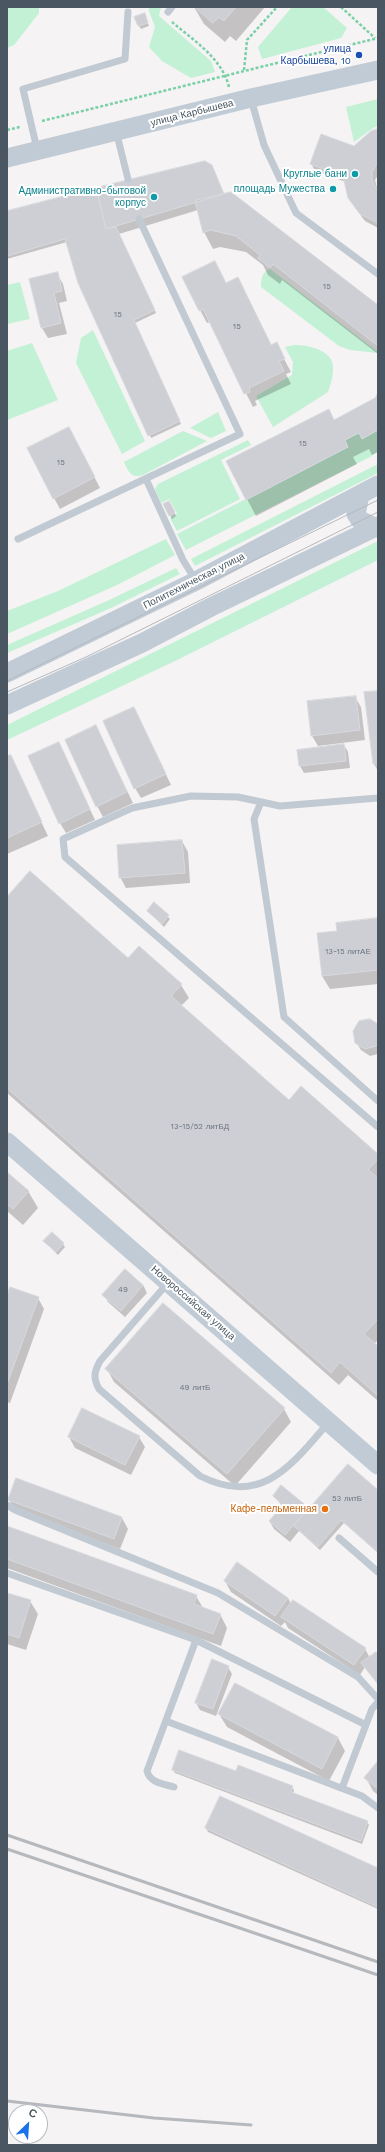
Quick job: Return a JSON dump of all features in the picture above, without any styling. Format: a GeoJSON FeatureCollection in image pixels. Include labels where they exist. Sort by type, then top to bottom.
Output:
{"type":"FeatureCollection","features":[{"type":"Feature","properties":{"kind":"main road","name":"улица Карбышева"},"geometry":{"type":"LineString","coordinates":[[7,158],[251,98],[378,70]]}},
{"type":"Feature","properties":{"kind":"main road","name":"Политехническая улица"},"geometry":{"type":"LineString","coordinates":[[7,673],[196,581],[378,485]]}},
{"type":"Feature","properties":{"kind":"main road"},"geometry":{"type":"LineString","coordinates":[[360,495],[356,514],[360,520],[377,527]]}},
{"type":"Feature","properties":{"kind":"main road"},"geometry":{"type":"LineString","coordinates":[[7,705],[142,643],[211,607],[377,527]]}},
{"type":"Feature","properties":{"kind":"main road","name":"Новороссийская улица"},"geometry":{"type":"LineString","coordinates":[[7,1130],[172,1279],[332,1419],[378,1466]]}},
{"type":"Feature","properties":{"kind":"main road","name":"Новороссийская улица"},"geometry":{"type":"LineString","coordinates":[[7,1142],[172,1279]]}},
{"type":"Feature","properties":{"kind":"main road","name":"Новороссийская улица"},"geometry":{"type":"LineString","coordinates":[[332,1419],[378,1453]]}},
{"type":"Feature","properties":{"kind":"lane"},"geometry":{"type":"LineString","coordinates":[[38,150],[23,89],[125,59],[128,12]]}},
{"type":"Feature","properties":{"kind":"lane"},"geometry":{"type":"LineString","coordinates":[[251,98],[264,145],[296,213],[378,274]]}},
{"type":"Feature","properties":{"kind":"lane"},"geometry":{"type":"LineString","coordinates":[[116,131],[128,179]]}},
{"type":"Feature","properties":{"kind":"lane"},"geometry":{"type":"LineString","coordinates":[[18,539],[240,434],[139,219]]}},
{"type":"Feature","properties":{"kind":"lane"},"geometry":{"type":"LineString","coordinates":[[146,479],[183,560],[196,581]]}},
{"type":"Feature","properties":{"kind":"lane"},"geometry":{"type":"LineString","coordinates":[[378,798],[280,806],[238,797],[191,796],[132,808],[63,839],[65,856],[378,1127]]}},
{"type":"Feature","properties":{"kind":"lane"},"geometry":{"type":"LineString","coordinates":[[261,802],[254,819],[284,1016],[378,1101]]}},
{"type":"Feature","properties":{"kind":"lane"},"geometry":{"type":"LineString","coordinates":[[172,1279],[100,1361],[95,1371],[94,1381],[99,1389],[200,1476],[216,1484],[232,1488],[247,1487],[262,1483],[280,1473],[295,1460],[332,1419]]}},
{"type":"Feature","properties":{"kind":"lane"},"geometry":{"type":"LineString","coordinates":[[7,1505],[15,1510],[218,1593],[358,1677],[378,1699]]}},
{"type":"Feature","properties":{"kind":"lane"},"geometry":{"type":"LineString","coordinates":[[339,1538],[378,1572]]}},
{"type":"Feature","properties":{"kind":"lane"},"geometry":{"type":"LineString","coordinates":[[7,1573],[196,1640],[366,1725]]}},
{"type":"Feature","properties":{"kind":"lane"},"geometry":{"type":"LineString","coordinates":[[174,1787],[157,1782],[148,1776],[147,1771],[196,1640]]}},
{"type":"Feature","properties":{"kind":"lane"},"geometry":{"type":"LineString","coordinates":[[342,1788],[372,1709],[378,1702]]}},
{"type":"Feature","properties":{"kind":"lane"},"geometry":{"type":"LineString","coordinates":[[166,1721],[362,1796],[378,1808]]}},
{"type":"Feature","properties":{"kind":"path"},"geometry":{"type":"LineString","coordinates":[[244,70],[247,40],[277,7]]}},
{"type":"Feature","properties":{"kind":"path"},"geometry":{"type":"LineString","coordinates":[[341,7],[377,38]]}},
{"type":"Feature","properties":{"kind":"path"},"geometry":{"type":"LineString","coordinates":[[170,9],[172,21],[215,59],[226,74],[229,89]]}},
{"type":"Feature","properties":{"kind":"path"},"geometry":{"type":"LineString","coordinates":[[7,130],[226,74],[377,38]]}},
{"type":"Feature","properties":{"kind":"green space"},"geometry":{"type":"Polygon","coordinates":[[[7,7],[39,7],[39,13],[14,45],[7,48],[7,7]]]}},
{"type":"Feature","properties":{"kind":"green space"},"geometry":{"type":"Polygon","coordinates":[[[149,7],[161,7],[159,16],[211,61],[215,72],[191,78],[162,61],[149,47],[155,27],[149,7]]]}},
{"type":"Feature","properties":{"kind":"green space"},"geometry":{"type":"Polygon","coordinates":[[[292,7],[323,7],[347,28],[341,38],[262,59],[258,47],[292,7]]]}},
{"type":"Feature","properties":{"kind":"green space"},"geometry":{"type":"Polygon","coordinates":[[[378,99],[378,126],[354,142],[346,107],[378,99]]]}},
{"type":"Feature","properties":{"kind":"green space"},"geometry":{"type":"Polygon","coordinates":[[[270,269],[378,353],[350,350],[339,346],[261,287],[265,272],[270,269]]]}},
{"type":"Feature","properties":{"kind":"green space"},"geometry":{"type":"Polygon","coordinates":[[[20,282],[30,319],[7,324],[7,285],[20,282]]]}},
{"type":"Feature","properties":{"kind":"green space"},"geometry":{"type":"Polygon","coordinates":[[[93,330],[145,441],[122,454],[76,363],[81,338],[93,330]]]}},
{"type":"Feature","properties":{"kind":"green space"},"geometry":{"type":"Polygon","coordinates":[[[32,343],[58,400],[7,420],[7,351],[32,343]]]}},
{"type":"Feature","properties":{"kind":"green space"},"geometry":{"type":"Polygon","coordinates":[[[294,345],[306,346],[320,350],[326,354],[333,364],[332,379],[328,392],[273,427],[256,396],[292,375],[293,362],[285,347],[294,345]]]}},
{"type":"Feature","properties":{"kind":"green space"},"geometry":{"type":"Polygon","coordinates":[[[218,412],[226,431],[211,438],[190,428],[218,412]]]}},
{"type":"Feature","properties":{"kind":"green space"},"geometry":{"type":"Polygon","coordinates":[[[378,430],[378,451],[370,457],[186,550],[177,534],[348,447],[345,440],[359,433],[362,439],[378,430]]]}},
{"type":"Feature","properties":{"kind":"green space"},"geometry":{"type":"Polygon","coordinates":[[[183,431],[207,441],[143,475],[136,476],[130,473],[124,462],[183,431]]]}},
{"type":"Feature","properties":{"kind":"green space"},"geometry":{"type":"Polygon","coordinates":[[[248,440],[251,445],[221,460],[240,499],[177,531],[170,518],[177,513],[169,499],[161,503],[155,489],[158,484],[248,440]]]}},
{"type":"Feature","properties":{"kind":"green space"},"geometry":{"type":"Polygon","coordinates":[[[378,464],[378,473],[195,566],[191,559],[378,464]]]}},
{"type":"Feature","properties":{"kind":"green space"},"geometry":{"type":"Polygon","coordinates":[[[166,539],[175,555],[117,585],[7,634],[7,611],[58,591],[166,539]]]}},
{"type":"Feature","properties":{"kind":"green space"},"geometry":{"type":"Polygon","coordinates":[[[378,541],[378,560],[173,662],[7,740],[7,725],[378,541]]]}},
{"type":"Feature","properties":{"kind":"green space"},"geometry":{"type":"Polygon","coordinates":[[[176,568],[180,574],[111,608],[7,653],[7,645],[107,601],[176,568]]]}},
{"type":"Feature","properties":{"kind":"building"},"geometry":{"type":"Polygon","coordinates":[[[195,7],[236,7],[224,21],[219,17],[213,23],[195,7]]]}},
{"type":"Feature","properties":{"kind":"building"},"geometry":{"type":"Polygon","coordinates":[[[145,13],[148,23],[138,26],[134,17],[145,13]]]}},
{"type":"Feature","properties":{"kind":"building","name":"Круглые бани"},"geometry":{"type":"Polygon","coordinates":[[[378,129],[378,161],[372,172],[372,180],[378,192],[378,223],[360,214],[348,198],[343,176],[310,164],[321,134],[354,146],[371,131],[378,129]]]}},
{"type":"Feature","properties":{"kind":"building","name":"Административно-бытовой корпус"},"geometry":{"type":"Polygon","coordinates":[[[205,161],[212,165],[224,194],[106,229],[96,188],[205,161]]]}},
{"type":"Feature","properties":{"kind":"building"},"geometry":{"type":"Polygon","coordinates":[[[96,188],[106,229],[116,227],[155,310],[134,320],[180,421],[148,436],[78,283],[65,239],[7,256],[7,211],[96,188]]]}},
{"type":"Feature","properties":{"kind":"building"},"geometry":{"type":"Polygon","coordinates":[[[231,192],[378,305],[378,346],[273,264],[270,268],[258,258],[260,255],[236,236],[210,230],[203,233],[195,201],[231,192]]]}},
{"type":"Feature","properties":{"kind":"building"},"geometry":{"type":"Polygon","coordinates":[[[215,261],[226,283],[238,277],[271,345],[277,342],[285,359],[279,361],[284,371],[249,388],[250,392],[244,394],[203,309],[199,311],[182,277],[215,261]]]}},
{"type":"Feature","properties":{"kind":"building"},"geometry":{"type":"Polygon","coordinates":[[[58,272],[62,291],[54,293],[61,323],[41,328],[29,279],[58,272]]]}},
{"type":"Feature","properties":{"kind":"building"},"geometry":{"type":"Polygon","coordinates":[[[378,393],[378,430],[362,439],[359,433],[345,440],[348,447],[246,500],[226,461],[329,409],[334,420],[375,398],[378,393]]]}},
{"type":"Feature","properties":{"kind":"building"},"geometry":{"type":"Polygon","coordinates":[[[69,427],[95,477],[53,499],[27,448],[69,427]]]}},
{"type":"Feature","properties":{"kind":"building"},"geometry":{"type":"Polygon","coordinates":[[[169,501],[175,512],[169,516],[163,504],[169,501]]]}},
{"type":"Feature","properties":{"kind":"building"},"geometry":{"type":"Polygon","coordinates":[[[378,691],[378,764],[373,764],[364,692],[378,691]]]}},
{"type":"Feature","properties":{"kind":"building"},"geometry":{"type":"Polygon","coordinates":[[[356,696],[360,730],[311,736],[307,701],[356,696]]]}},
{"type":"Feature","properties":{"kind":"building"},"geometry":{"type":"Polygon","coordinates":[[[134,707],[166,774],[134,789],[103,721],[134,707]]]}},
{"type":"Feature","properties":{"kind":"building"},"geometry":{"type":"Polygon","coordinates":[[[96,725],[127,792],[96,807],[65,740],[96,725]]]}},
{"type":"Feature","properties":{"kind":"building"},"geometry":{"type":"Polygon","coordinates":[[[59,742],[90,809],[59,824],[28,756],[59,742]]]}},
{"type":"Feature","properties":{"kind":"building"},"geometry":{"type":"Polygon","coordinates":[[[344,744],[346,761],[299,766],[297,750],[344,744]]]}},
{"type":"Feature","properties":{"kind":"building"},"geometry":{"type":"Polygon","coordinates":[[[11,755],[42,822],[7,838],[7,756],[11,755]]]}},
{"type":"Feature","properties":{"kind":"building"},"geometry":{"type":"Polygon","coordinates":[[[182,840],[185,873],[119,878],[117,845],[182,840]]]}},
{"type":"Feature","properties":{"kind":"building"},"geometry":{"type":"Polygon","coordinates":[[[30,871],[128,958],[139,946],[182,984],[171,996],[289,1100],[301,1086],[378,1154],[378,1159],[368,1170],[378,1178],[378,1319],[364,1334],[378,1346],[378,1396],[340,1362],[331,1373],[7,1088],[7,897],[30,871]]]}},
{"type":"Feature","properties":{"kind":"building"},"geometry":{"type":"Polygon","coordinates":[[[154,902],[169,915],[162,924],[147,911],[154,902]]]}},
{"type":"Feature","properties":{"kind":"building"},"geometry":{"type":"Polygon","coordinates":[[[378,918],[378,970],[322,976],[317,933],[337,931],[336,923],[378,918]]]}},
{"type":"Feature","properties":{"kind":"building"},"geometry":{"type":"Polygon","coordinates":[[[370,1019],[378,1024],[378,1044],[365,1049],[355,1043],[353,1031],[359,1021],[370,1019]]]}},
{"type":"Feature","properties":{"kind":"building"},"geometry":{"type":"Polygon","coordinates":[[[7,1172],[29,1191],[13,1209],[7,1204],[7,1172]]]}},
{"type":"Feature","properties":{"kind":"building"},"geometry":{"type":"Polygon","coordinates":[[[52,1232],[64,1243],[56,1252],[43,1241],[52,1232]]]}},
{"type":"Feature","properties":{"kind":"building"},"geometry":{"type":"Polygon","coordinates":[[[125,1269],[143,1285],[121,1311],[102,1295],[125,1269]]]}},
{"type":"Feature","properties":{"kind":"building"},"geometry":{"type":"Polygon","coordinates":[[[10,1287],[39,1297],[7,1384],[7,1296],[10,1287]]]}},
{"type":"Feature","properties":{"kind":"building"},"geometry":{"type":"Polygon","coordinates":[[[163,1303],[285,1408],[227,1474],[105,1369],[163,1303]]]}},
{"type":"Feature","properties":{"kind":"building"},"geometry":{"type":"Polygon","coordinates":[[[82,1408],[140,1436],[125,1465],[68,1437],[82,1408]]]}},
{"type":"Feature","properties":{"kind":"building"},"geometry":{"type":"Polygon","coordinates":[[[348,1464],[378,1490],[378,1552],[341,1520],[318,1547],[294,1526],[348,1464]]]}},
{"type":"Feature","properties":{"kind":"building"},"geometry":{"type":"Polygon","coordinates":[[[16,1478],[122,1517],[114,1539],[8,1500],[16,1478]]]}},
{"type":"Feature","properties":{"kind":"building"},"geometry":{"type":"Polygon","coordinates":[[[281,1485],[309,1508],[285,1535],[269,1521],[283,1505],[273,1496],[281,1485]]]}},
{"type":"Feature","properties":{"kind":"building"},"geometry":{"type":"Polygon","coordinates":[[[7,1526],[197,1595],[194,1604],[221,1614],[213,1634],[7,1559],[7,1526]]]}},
{"type":"Feature","properties":{"kind":"building"},"geometry":{"type":"Polygon","coordinates":[[[237,1562],[288,1598],[275,1616],[224,1581],[237,1562]]]}},
{"type":"Feature","properties":{"kind":"building"},"geometry":{"type":"Polygon","coordinates":[[[7,1593],[31,1600],[19,1638],[7,1634],[7,1593]]]}},
{"type":"Feature","properties":{"kind":"building"},"geometry":{"type":"Polygon","coordinates":[[[293,1600],[366,1648],[354,1665],[281,1617],[293,1600]]]}},
{"type":"Feature","properties":{"kind":"building"},"geometry":{"type":"Polygon","coordinates":[[[376,1652],[378,1654],[378,1684],[361,1663],[376,1652]]]}},
{"type":"Feature","properties":{"kind":"building"},"geometry":{"type":"Polygon","coordinates":[[[212,1659],[229,1666],[213,1709],[195,1703],[212,1659]]]}},
{"type":"Feature","properties":{"kind":"building"},"geometry":{"type":"Polygon","coordinates":[[[235,1683],[338,1737],[322,1769],[218,1714],[235,1683]]]}},
{"type":"Feature","properties":{"kind":"building"},"geometry":{"type":"Polygon","coordinates":[[[179,1750],[236,1771],[238,1765],[293,1786],[291,1792],[368,1821],[361,1841],[172,1770],[179,1750]]]}},
{"type":"Feature","properties":{"kind":"building"},"geometry":{"type":"Polygon","coordinates":[[[378,1761],[378,1789],[364,1778],[378,1761]]]}},
{"type":"Feature","properties":{"kind":"building"},"geometry":{"type":"Polygon","coordinates":[[[220,1796],[378,1868],[378,1907],[205,1828],[220,1796]]]}},
{"type":"Feature","properties":{"kind":"tram line"},"geometry":{"type":"LineString","coordinates":[[7,681],[378,500]]}},
{"type":"Feature","properties":{"kind":"tram line"},"geometry":{"type":"LineString","coordinates":[[7,692],[86,657],[378,512]]}},
{"type":"Feature","properties":{"kind":"railway"},"geometry":{"type":"LineString","coordinates":[[7,1835],[378,1962]]}},
{"type":"Feature","properties":{"kind":"railway"},"geometry":{"type":"LineString","coordinates":[[7,1849],[378,1975]]}},
{"type":"Feature","properties":{"kind":"railway"},"geometry":{"type":"LineString","coordinates":[[7,2101],[154,2118],[251,2125]]}},
{"type":"Feature","properties":{"kind":"place","name":"улица Карбышева, 10"},"geometry":{"type":"Point","coordinates":[359,55]}},
{"type":"Feature","properties":{"kind":"place","name":"Круглые бани"},"geometry":{"type":"Point","coordinates":[355,174]}},
{"type":"Feature","properties":{"kind":"place","name":"площадь Мужества"},"geometry":{"type":"Point","coordinates":[333,189]}},
{"type":"Feature","properties":{"kind":"place","name":"Административно-бытовой корпус"},"geometry":{"type":"Point","coordinates":[154,197]}},
{"type":"Feature","properties":{"kind":"place","name":"Кафе-пельменная"},"geometry":{"type":"Point","coordinates":[325,1509]}}]}
